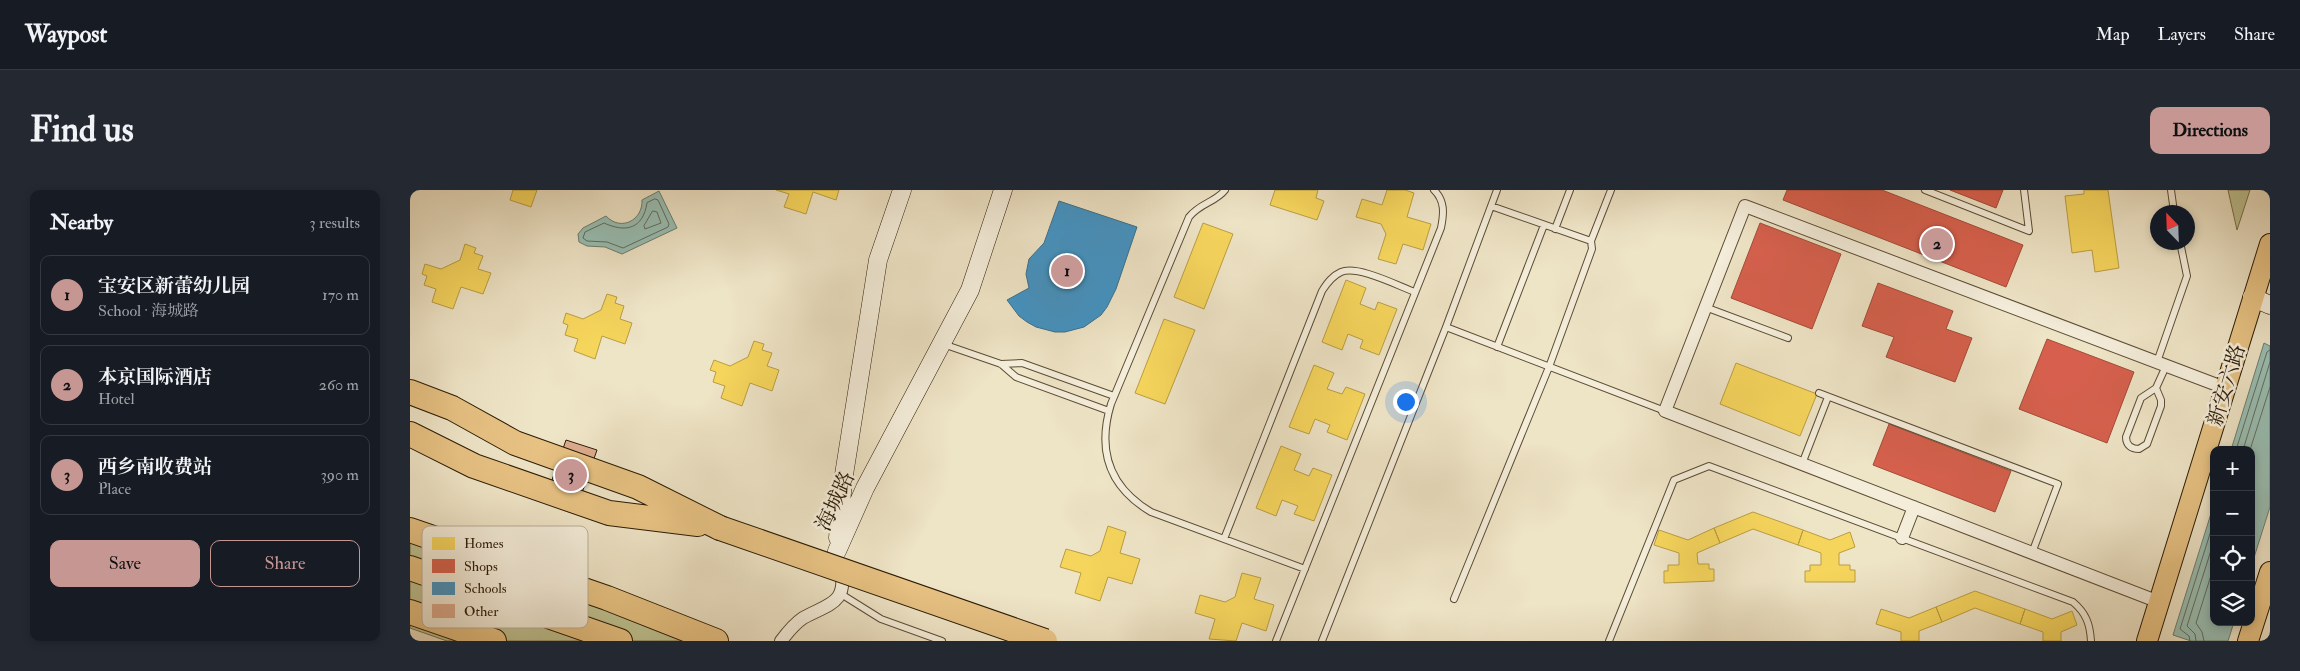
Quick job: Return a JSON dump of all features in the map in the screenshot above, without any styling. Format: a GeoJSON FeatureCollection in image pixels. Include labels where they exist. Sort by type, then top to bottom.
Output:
{"type":"FeatureCollection","features":[{"type":"Feature","properties":{"kind":"highway"},"geometry":{"type":"LineString","coordinates":[[410,392],[452,408],[515,443],[638,487],[720,528],[1045,641]]}},
{"type":"Feature","properties":{"kind":"highway"},"geometry":{"type":"LineString","coordinates":[[410,434],[474,466],[609,513],[720,528]]}},
{"type":"Feature","properties":{"kind":"highway"},"geometry":{"type":"LineString","coordinates":[[410,530],[422,534]]}},
{"type":"Feature","properties":{"kind":"highway"},"geometry":{"type":"LineString","coordinates":[[410,568],[422,572]]}},
{"type":"Feature","properties":{"kind":"highway"},"geometry":{"type":"LineString","coordinates":[[588,591],[716,641]]}},
{"type":"Feature","properties":{"kind":"highway"},"geometry":{"type":"LineString","coordinates":[[410,612],[422,616]]}},
{"type":"Feature","properties":{"kind":"highway"},"geometry":{"type":"LineString","coordinates":[[456,628],[494,641]]}},
{"type":"Feature","properties":{"kind":"highway"},"geometry":{"type":"LineString","coordinates":[[583,628],[620,641]]}},
{"type":"Feature","properties":{"kind":"main road","name":"海城路"},"geometry":{"type":"LineString","coordinates":[[837,551],[843,481],[878,260],[902,190]]}},
{"type":"Feature","properties":{"kind":"main road","name":"海城路"},"geometry":{"type":"LineString","coordinates":[[837,551],[865,488],[970,290],[1003,190]]}},
{"type":"Feature","properties":{"kind":"main road","name":"新安六路"},"geometry":{"type":"LineString","coordinates":[[2148,641],[2225,388],[2261,301],[2270,244]]}},
{"type":"Feature","properties":{"kind":"main road"},"geometry":{"type":"LineString","coordinates":[[2248,641],[2270,572]]}},
{"type":"Feature","properties":{"kind":"street"},"geometry":{"type":"LineString","coordinates":[[2159,602],[1665,411],[1744,206],[2225,388]]}},
{"type":"Feature","properties":{"kind":"street"},"geometry":{"type":"LineString","coordinates":[[1902,538],[1914,507]]}},
{"type":"Feature","properties":{"kind":"street"},"geometry":{"type":"LineString","coordinates":[[781,641],[801,619],[832,604],[841,594],[844,582],[837,551]]}},
{"type":"Feature","properties":{"kind":"lane"},"geometry":{"type":"LineString","coordinates":[[1224,190],[1214,200],[1195,209],[1189,217],[1114,396],[1109,411],[1105,439],[1108,460],[1115,480],[1123,491],[1136,503],[1151,512],[1305,569]]}},
{"type":"Feature","properties":{"kind":"lane"},"geometry":{"type":"LineString","coordinates":[[1276,641],[1443,218],[1443,206],[1440,197],[1434,190]]}},
{"type":"Feature","properties":{"kind":"lane"},"geometry":{"type":"LineString","coordinates":[[1322,641],[1446,328],[1497,190]]}},
{"type":"Feature","properties":{"kind":"lane"},"geometry":{"type":"LineString","coordinates":[[1555,229],[1570,190]]}},
{"type":"Feature","properties":{"kind":"lane"},"geometry":{"type":"LineString","coordinates":[[1454,599],[1549,367],[1592,250],[1591,241],[1610,190]]}},
{"type":"Feature","properties":{"kind":"lane"},"geometry":{"type":"LineString","coordinates":[[1925,190],[2029,231],[2024,190]]}},
{"type":"Feature","properties":{"kind":"lane"},"geometry":{"type":"LineString","coordinates":[[2170,190],[2173,205]]}},
{"type":"Feature","properties":{"kind":"lane"},"geometry":{"type":"LineString","coordinates":[[1491,206],[1591,241]]}},
{"type":"Feature","properties":{"kind":"lane"},"geometry":{"type":"LineString","coordinates":[[1497,347],[1544,225]]}},
{"type":"Feature","properties":{"kind":"lane"},"geometry":{"type":"LineString","coordinates":[[2156,388],[2141,398],[2126,437],[2127,444],[2132,448],[2139,449],[2147,444],[2161,406],[2156,388],[2186,276],[2181,250]]}},
{"type":"Feature","properties":{"kind":"lane"},"geometry":{"type":"LineString","coordinates":[[1224,539],[1322,291],[1331,279],[1342,272],[1355,270],[1415,292]]}},
{"type":"Feature","properties":{"kind":"lane"},"geometry":{"type":"LineString","coordinates":[[1706,307],[1788,338]]}},
{"type":"Feature","properties":{"kind":"lane"},"geometry":{"type":"LineString","coordinates":[[1446,328],[1665,411]]}},
{"type":"Feature","properties":{"kind":"lane"},"geometry":{"type":"LineString","coordinates":[[941,344],[1001,364],[1022,363],[1114,396]]}},
{"type":"Feature","properties":{"kind":"lane"},"geometry":{"type":"LineString","coordinates":[[1001,364],[1016,377],[1109,411]]}},
{"type":"Feature","properties":{"kind":"lane"},"geometry":{"type":"LineString","coordinates":[[1819,393],[2058,484],[2032,553]]}},
{"type":"Feature","properties":{"kind":"lane"},"geometry":{"type":"LineString","coordinates":[[1802,464],[1828,396]]}},
{"type":"Feature","properties":{"kind":"lane"},"geometry":{"type":"LineString","coordinates":[[1609,641],[1674,480],[1709,466],[2073,602],[2082,609],[2088,620],[2091,641]]}},
{"type":"Feature","properties":{"kind":"lane"},"geometry":{"type":"LineString","coordinates":[[841,594],[880,619],[942,641]]}},
{"type":"Feature","properties":{"kind":"green space"},"geometry":{"type":"Polygon","coordinates":[[[2228,190],[2250,190],[2237,230],[2228,190]]]}},
{"type":"Feature","properties":{"kind":"green space"},"geometry":{"type":"Polygon","coordinates":[[[410,532],[422,536],[422,628],[588,628],[588,594],[724,641],[447,641],[410,628],[410,532]]]}},
{"type":"Feature","properties":{"kind":"water"},"geometry":{"type":"Polygon","coordinates":[[[659,191],[677,228],[622,254],[605,247],[587,246],[579,242],[578,234],[583,228],[606,216],[618,223],[630,222],[639,213],[642,200],[659,191]]]}},
{"type":"Feature","properties":{"kind":"water"},"geometry":{"type":"Polygon","coordinates":[[[2264,343],[2270,346],[2270,507],[2255,554],[2255,446],[2232,446],[2264,343]]]}},
{"type":"Feature","properties":{"kind":"water"},"geometry":{"type":"Polygon","coordinates":[[[2210,517],[2210,626],[2233,626],[2228,641],[2191,641],[2173,635],[2210,517]]]}},
{"type":"Feature","properties":{"kind":"building: Homes"},"geometry":{"type":"Polygon","coordinates":[[[513,190],[537,190],[531,207],[510,200],[513,190]]]}},
{"type":"Feature","properties":{"kind":"building: Homes"},"geometry":{"type":"Polygon","coordinates":[[[776,190],[839,190],[836,200],[813,192],[806,214],[784,207],[789,194],[776,190]]]}},
{"type":"Feature","properties":{"kind":"building: Homes"},"geometry":{"type":"Polygon","coordinates":[[[1275,190],[1318,190],[1316,198],[1324,201],[1317,220],[1270,205],[1275,190]]]}},
{"type":"Feature","properties":{"kind":"building: Homes"},"geometry":{"type":"Polygon","coordinates":[[[1387,190],[1405,190],[1414,193],[1407,217],[1431,224],[1423,250],[1403,244],[1396,264],[1378,259],[1386,234],[1381,224],[1356,217],[1362,199],[1382,205],[1387,190]]]}},
{"type":"Feature","properties":{"kind":"building: Homes"},"geometry":{"type":"Polygon","coordinates":[[[2084,190],[2108,190],[2119,268],[2095,272],[2092,250],[2072,253],[2065,196],[2084,194],[2084,190]]]}},
{"type":"Feature","properties":{"kind":"building: Homes"},"geometry":{"type":"Polygon","coordinates":[[[1203,223],[1233,234],[1204,309],[1174,297],[1203,223]]]}},
{"type":"Feature","properties":{"kind":"building: Homes"},"geometry":{"type":"Polygon","coordinates":[[[465,244],[476,248],[474,253],[483,256],[478,269],[491,273],[483,294],[461,287],[453,309],[432,302],[436,289],[424,285],[427,276],[422,274],[425,264],[441,269],[460,260],[465,244]]]}},
{"type":"Feature","properties":{"kind":"building: Homes"},"geometry":{"type":"Polygon","coordinates":[[[1346,280],[1366,288],[1360,304],[1375,310],[1378,302],[1397,309],[1379,355],[1360,348],[1363,340],[1348,334],[1342,350],[1322,342],[1346,280]]]}},
{"type":"Feature","properties":{"kind":"building: Homes"},"geometry":{"type":"Polygon","coordinates":[[[607,294],[617,297],[615,303],[624,306],[620,319],[632,323],[625,344],[602,336],[595,359],[574,351],[578,339],[565,335],[568,325],[563,323],[566,313],[583,319],[601,310],[607,294]]]}},
{"type":"Feature","properties":{"kind":"building: Homes"},"geometry":{"type":"Polygon","coordinates":[[[1164,319],[1195,330],[1165,404],[1135,393],[1164,319]]]}},
{"type":"Feature","properties":{"kind":"building: Homes"},"geometry":{"type":"Polygon","coordinates":[[[754,341],[764,344],[762,350],[772,353],[767,366],[779,370],[772,391],[750,383],[742,406],[721,398],[725,386],[713,382],[716,372],[710,370],[714,360],[730,366],[748,357],[754,341]]]}},
{"type":"Feature","properties":{"kind":"building: Homes"},"geometry":{"type":"Polygon","coordinates":[[[1736,363],[1817,394],[1800,436],[1720,404],[1736,363]]]}},
{"type":"Feature","properties":{"kind":"building: Homes"},"geometry":{"type":"Polygon","coordinates":[[[1314,365],[1334,373],[1327,389],[1342,394],[1346,387],[1365,394],[1347,440],[1327,432],[1330,425],[1315,419],[1309,434],[1289,427],[1314,365]]]}},
{"type":"Feature","properties":{"kind":"building: Homes"},"geometry":{"type":"Polygon","coordinates":[[[1281,446],[1301,454],[1294,470],[1309,476],[1313,468],[1332,475],[1314,521],[1294,514],[1298,506],[1282,500],[1276,516],[1256,508],[1281,446]]]}},
{"type":"Feature","properties":{"kind":"building: Homes"},"geometry":{"type":"Polygon","coordinates":[[[1753,512],[1803,530],[1798,545],[1753,529],[1720,543],[1714,528],[1753,512]]]}},
{"type":"Feature","properties":{"kind":"building: Homes"},"geometry":{"type":"Polygon","coordinates":[[[1108,526],[1126,532],[1120,553],[1140,559],[1132,584],[1108,577],[1100,601],[1075,593],[1081,573],[1060,567],[1066,549],[1091,556],[1100,551],[1108,526]]]}},
{"type":"Feature","properties":{"kind":"building: Homes"},"geometry":{"type":"Polygon","coordinates":[[[1714,528],[1720,543],[1697,553],[1698,564],[1709,564],[1709,569],[1714,569],[1714,581],[1664,583],[1664,571],[1668,571],[1668,565],[1679,565],[1679,553],[1654,545],[1659,530],[1688,540],[1714,528]]]}},
{"type":"Feature","properties":{"kind":"building: Homes"},"geometry":{"type":"Polygon","coordinates":[[[1803,530],[1830,540],[1850,532],[1855,547],[1839,553],[1839,565],[1850,565],[1850,570],[1855,570],[1855,582],[1805,582],[1805,571],[1810,571],[1810,565],[1821,565],[1821,553],[1798,545],[1803,530]]]}},
{"type":"Feature","properties":{"kind":"building: Homes"},"geometry":{"type":"Polygon","coordinates":[[[1242,573],[1261,578],[1254,599],[1274,605],[1266,631],[1242,623],[1236,641],[1209,639],[1215,619],[1195,613],[1200,595],[1225,602],[1235,597],[1242,573]]]}},
{"type":"Feature","properties":{"kind":"building: Homes"},"geometry":{"type":"Polygon","coordinates":[[[1975,591],[2025,609],[2020,624],[1975,608],[1942,622],[1936,607],[1975,591]]]}},
{"type":"Feature","properties":{"kind":"building: Homes"},"geometry":{"type":"Polygon","coordinates":[[[1936,607],[1942,622],[1919,631],[1919,641],[1901,641],[1901,632],[1876,624],[1881,609],[1909,618],[1936,607]]]}},
{"type":"Feature","properties":{"kind":"building: Homes"},"geometry":{"type":"Polygon","coordinates":[[[2025,609],[2052,619],[2072,611],[2077,625],[2061,632],[2061,641],[2043,641],[2043,632],[2020,624],[2025,609]]]}},
{"type":"Feature","properties":{"kind":"building: Shops"},"geometry":{"type":"Polygon","coordinates":[[[1787,190],[1882,190],[2023,245],[2006,287],[1783,200],[1787,190]]]}},
{"type":"Feature","properties":{"kind":"building: Shops"},"geometry":{"type":"Polygon","coordinates":[[[1950,190],[2003,190],[1996,208],[1950,190]]]}},
{"type":"Feature","properties":{"kind":"building: Shops"},"geometry":{"type":"Polygon","coordinates":[[[1760,223],[1841,254],[1812,329],[1731,298],[1760,223]]]}},
{"type":"Feature","properties":{"kind":"building: Shops"},"geometry":{"type":"Polygon","coordinates":[[[1878,283],[1953,311],[1946,329],[1972,338],[1955,382],[1886,357],[1894,337],[1862,326],[1878,283]]]}},
{"type":"Feature","properties":{"kind":"building: Shops"},"geometry":{"type":"Polygon","coordinates":[[[2047,339],[2134,372],[2107,443],[2019,409],[2047,339]]]}},
{"type":"Feature","properties":{"kind":"building: Shops"},"geometry":{"type":"Polygon","coordinates":[[[1889,424],[2011,471],[1995,512],[1873,465],[1889,424]]]}},
{"type":"Feature","properties":{"kind":"building: Schools"},"geometry":{"type":"Polygon","coordinates":[[[1059,201],[1137,227],[1116,289],[1107,307],[1101,315],[1084,327],[1065,332],[1055,332],[1036,327],[1019,316],[1007,300],[1029,288],[1026,274],[1029,259],[1044,243],[1059,201]]]}},
{"type":"Feature","properties":{"kind":"building: Other"},"geometry":{"type":"Polygon","coordinates":[[[566,440],[597,450],[576,510],[545,500],[566,440]]]}},
{"type":"Feature","properties":{"kind":"place","name":"本京国际酒店"},"geometry":{"type":"Point","coordinates":[1937,244]}},
{"type":"Feature","properties":{"kind":"place","name":"宝安区新蕾幼儿园"},"geometry":{"type":"Point","coordinates":[1067,271]}},
{"type":"Feature","properties":{"kind":"place","name":"西乡南收费站"},"geometry":{"type":"Point","coordinates":[571,475]}}]}
